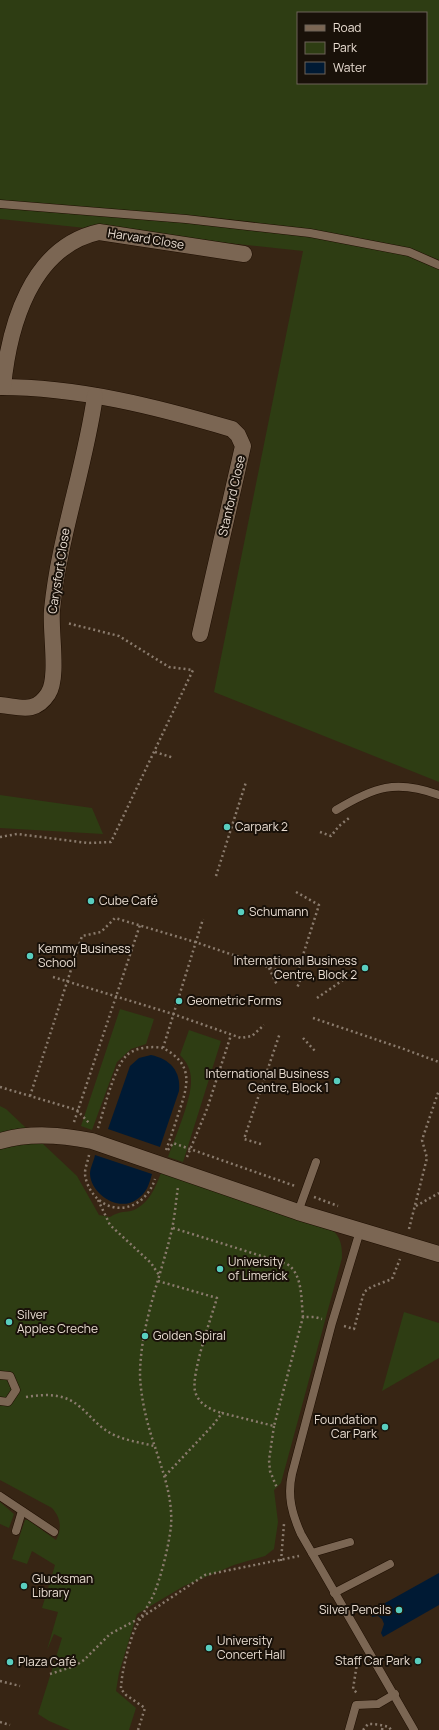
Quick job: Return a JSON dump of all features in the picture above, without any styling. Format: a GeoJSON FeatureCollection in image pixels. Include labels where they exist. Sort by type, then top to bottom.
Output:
{"type":"FeatureCollection","features":[{"type":"Feature","properties":{"kind":"street","name":"Harvard Close"},"geometry":{"type":"LineString","coordinates":[[2,386],[9,345],[25,295],[46,265],[76,239],[99,232],[244,254]]}},
{"type":"Feature","properties":{"kind":"street","name":"Stanford Close"},"geometry":{"type":"LineString","coordinates":[[2,386],[44,389],[95,396],[167,410],[232,429],[238,435],[243,446],[200,634]]}},
{"type":"Feature","properties":{"kind":"street","name":"Carysfort Close"},"geometry":{"type":"LineString","coordinates":[[0,705],[28,708],[37,706],[50,692],[53,666],[51,619],[56,576],[95,396]]}},
{"type":"Feature","properties":{"kind":"street"},"geometry":{"type":"LineString","coordinates":[[0,1141],[35,1135],[69,1136],[92,1141],[162,1160],[298,1212],[439,1254]]}},
{"type":"Feature","properties":{"kind":"lane"},"geometry":{"type":"LineString","coordinates":[[0,204],[186,219],[310,233],[409,252],[439,265]]}},
{"type":"Feature","properties":{"kind":"lane"},"geometry":{"type":"LineString","coordinates":[[336,810],[358,797],[375,790],[395,786],[408,786],[439,795]]}},
{"type":"Feature","properties":{"kind":"lane"},"geometry":{"type":"LineString","coordinates":[[298,1212],[316,1162]]}},
{"type":"Feature","properties":{"kind":"lane"},"geometry":{"type":"LineString","coordinates":[[360,1231],[332,1323],[289,1486],[289,1498],[293,1516],[312,1553],[334,1593],[395,1694],[414,1730]]}},
{"type":"Feature","properties":{"kind":"lane"},"geometry":{"type":"LineString","coordinates":[[0,1375],[10,1376],[16,1390],[8,1402],[0,1401]]}},
{"type":"Feature","properties":{"kind":"lane"},"geometry":{"type":"LineString","coordinates":[[0,1496],[54,1532]]}},
{"type":"Feature","properties":{"kind":"lane"},"geometry":{"type":"LineString","coordinates":[[16,1531],[22,1511]]}},
{"type":"Feature","properties":{"kind":"lane"},"geometry":{"type":"LineString","coordinates":[[312,1553],[350,1542]]}},
{"type":"Feature","properties":{"kind":"lane"},"geometry":{"type":"LineString","coordinates":[[334,1593],[390,1564]]}},
{"type":"Feature","properties":{"kind":"lane"},"geometry":{"type":"LineString","coordinates":[[349,1730],[356,1705],[378,1704],[395,1694]]}},
{"type":"Feature","properties":{"kind":"path"},"geometry":{"type":"LineString","coordinates":[[0,837],[17,834],[88,843],[111,842],[193,670],[169,667],[119,636],[51,619]]}},
{"type":"Feature","properties":{"kind":"path"},"geometry":{"type":"LineString","coordinates":[[155,752],[174,758]]}},
{"type":"Feature","properties":{"kind":"path"},"geometry":{"type":"LineString","coordinates":[[216,876],[246,782]]}},
{"type":"Feature","properties":{"kind":"path"},"geometry":{"type":"LineString","coordinates":[[320,832],[331,836],[339,826],[352,816]]}},
{"type":"Feature","properties":{"kind":"path"},"geometry":{"type":"LineString","coordinates":[[296,892],[319,905],[296,977]]}},
{"type":"Feature","properties":{"kind":"path"},"geometry":{"type":"LineString","coordinates":[[30,1096],[82,936],[101,932],[115,918],[195,942],[301,978],[298,988]]}},
{"type":"Feature","properties":{"kind":"path"},"geometry":{"type":"LineString","coordinates":[[163,1048],[203,919]]}},
{"type":"Feature","properties":{"kind":"path"},"geometry":{"type":"LineString","coordinates":[[69,1136],[140,925]]}},
{"type":"Feature","properties":{"kind":"path"},"geometry":{"type":"LineString","coordinates":[[269,968],[277,985]]}},
{"type":"Feature","properties":{"kind":"path"},"geometry":{"type":"LineString","coordinates":[[53,977],[173,1014],[241,1038],[252,1036],[264,1025]]}},
{"type":"Feature","properties":{"kind":"path"},"geometry":{"type":"LineString","coordinates":[[317,998],[343,980]]}},
{"type":"Feature","properties":{"kind":"path"},"geometry":{"type":"LineString","coordinates":[[313,1018],[439,1062]]}},
{"type":"Feature","properties":{"kind":"path"},"geometry":{"type":"LineString","coordinates":[[261,1144],[244,1139],[280,1033]]}},
{"type":"Feature","properties":{"kind":"path"},"geometry":{"type":"LineString","coordinates":[[186,1159],[207,1108],[230,1035]]}},
{"type":"Feature","properties":{"kind":"path"},"geometry":{"type":"LineString","coordinates":[[303,1038],[315,1051]]}},
{"type":"Feature","properties":{"kind":"path"},"geometry":{"type":"LineString","coordinates":[[0,1087],[77,1110],[97,1132],[114,1080],[127,1055],[135,1050],[146,1048],[163,1048],[172,1053],[181,1062],[186,1071],[188,1083],[154,1183],[147,1195],[135,1204],[123,1208],[115,1207],[98,1200]]}},
{"type":"Feature","properties":{"kind":"path"},"geometry":{"type":"LineString","coordinates":[[409,1230],[416,1207],[427,1158],[422,1140],[439,1090]]}},
{"type":"Feature","properties":{"kind":"path"},"geometry":{"type":"LineString","coordinates":[[162,1160],[173,1142],[190,1148]]}},
{"type":"Feature","properties":{"kind":"path"},"geometry":{"type":"LineString","coordinates":[[90,1152],[85,1173],[86,1183],[98,1200],[110,1225],[151,1263],[159,1275]]}},
{"type":"Feature","properties":{"kind":"path"},"geometry":{"type":"LineString","coordinates":[[138,1730],[145,1708],[126,1695],[121,1689],[121,1679],[136,1626],[142,1618],[154,1594],[166,1552],[171,1526],[171,1505],[165,1476],[154,1446],[147,1419],[140,1376],[142,1353],[159,1275],[172,1228],[178,1180]]}},
{"type":"Feature","properties":{"kind":"path"},"geometry":{"type":"LineString","coordinates":[[416,1207],[439,1193]]}},
{"type":"Feature","properties":{"kind":"path"},"geometry":{"type":"LineString","coordinates":[[158,1281],[217,1298],[195,1376],[195,1391],[198,1398],[209,1409],[222,1414],[274,1426],[303,1317],[296,1271],[287,1264],[172,1228]]}},
{"type":"Feature","properties":{"kind":"path"},"geometry":{"type":"LineString","coordinates":[[303,1317],[315,1317],[354,1329],[364,1292],[370,1287],[392,1279],[401,1254]]}},
{"type":"Feature","properties":{"kind":"path"},"geometry":{"type":"LineString","coordinates":[[25,1397],[46,1394],[62,1396],[79,1406],[93,1421],[108,1432],[130,1440],[154,1446]]}},
{"type":"Feature","properties":{"kind":"path"},"geometry":{"type":"LineString","coordinates":[[165,1476],[222,1414]]}},
{"type":"Feature","properties":{"kind":"path"},"geometry":{"type":"LineString","coordinates":[[50,1674],[75,1666],[84,1660],[110,1634],[142,1618],[205,1575],[281,1561],[299,1556],[303,1562]]}},
{"type":"Feature","properties":{"kind":"path"},"geometry":{"type":"LineString","coordinates":[[358,1654],[357,1671],[353,1689],[361,1697],[378,1704]]}},
{"type":"Feature","properties":{"kind":"path"},"geometry":{"type":"LineString","coordinates":[[0,1681],[20,1686]]}},
{"type":"Feature","properties":{"kind":"path"},"geometry":{"type":"LineString","coordinates":[[0,1722],[10,1725]]}},
{"type":"Feature","properties":{"kind":"path"},"geometry":{"type":"LineString","coordinates":[[363,1730],[368,1724],[383,1725],[391,1730]]}},
{"type":"Feature","properties":{"kind":"path"},"geometry":{"type":"LineString","coordinates":[[382,1730],[383,1725]]}},
{"type":"Feature","properties":{"kind":"green space"},"geometry":{"type":"Polygon","coordinates":[[[0,0],[439,0],[439,782],[214,692],[303,251],[0,219],[0,0]]]}},
{"type":"Feature","properties":{"kind":"green space"},"geometry":{"type":"Polygon","coordinates":[[[0,795],[92,808],[103,834],[0,828],[0,795]]]}},
{"type":"Feature","properties":{"kind":"green space"},"geometry":{"type":"Polygon","coordinates":[[[120,1009],[154,1019],[146,1044],[131,1049],[117,1062],[92,1130],[81,1126],[120,1009]]]}},
{"type":"Feature","properties":{"kind":"green space"},"geometry":{"type":"Polygon","coordinates":[[[189,1030],[221,1041],[183,1162],[168,1157],[191,1088],[191,1076],[187,1063],[180,1055],[189,1030]]]}},
{"type":"Feature","properties":{"kind":"green space"},"geometry":{"type":"Polygon","coordinates":[[[0,1106],[6,1109],[77,1176],[99,1215],[110,1217],[120,1212],[131,1211],[140,1207],[148,1199],[161,1173],[331,1229],[339,1238],[341,1245],[342,1258],[281,1483],[274,1490],[278,1522],[274,1549],[265,1556],[234,1565],[184,1586],[137,1614],[119,1673],[116,1691],[136,1708],[129,1730],[70,1730],[49,1721],[38,1714],[62,1638],[54,1634],[47,1650],[58,1612],[42,1608],[55,1565],[32,1551],[27,1564],[12,1559],[25,1520],[28,1520],[56,1540],[60,1523],[52,1508],[0,1480],[0,1106]]]}},
{"type":"Feature","properties":{"kind":"green space"},"geometry":{"type":"Polygon","coordinates":[[[404,1312],[439,1323],[439,1358],[382,1391],[404,1312]]]}},
{"type":"Feature","properties":{"kind":"green space"},"geometry":{"type":"Polygon","coordinates":[[[0,1502],[14,1514],[9,1528],[0,1524],[0,1502]]]}},
{"type":"Feature","properties":{"kind":"water"},"geometry":{"type":"Polygon","coordinates":[[[151,1055],[164,1060],[173,1067],[179,1084],[179,1091],[160,1147],[108,1129],[130,1066],[139,1058],[151,1055]]]}},
{"type":"Feature","properties":{"kind":"water"},"geometry":{"type":"Polygon","coordinates":[[[95,1155],[152,1174],[145,1192],[136,1200],[121,1204],[107,1199],[100,1194],[95,1188],[90,1174],[95,1155]]]}},
{"type":"Feature","properties":{"kind":"water"},"geometry":{"type":"Polygon","coordinates":[[[439,1573],[439,1605],[383,1637],[381,1633],[384,1624],[382,1619],[378,1616],[372,1617],[369,1612],[439,1573]]]}},
{"type":"Feature","properties":{"kind":"place","name":"Carpark 2"},"geometry":{"type":"Point","coordinates":[227,827]}},
{"type":"Feature","properties":{"kind":"place","name":"Cube Café"},"geometry":{"type":"Point","coordinates":[91,901]}},
{"type":"Feature","properties":{"kind":"place","name":"Schumann"},"geometry":{"type":"Point","coordinates":[241,912]}},
{"type":"Feature","properties":{"kind":"place","name":"Kemmy Business School"},"geometry":{"type":"Point","coordinates":[30,956]}},
{"type":"Feature","properties":{"kind":"place","name":"International Business Centre, Block 2"},"geometry":{"type":"Point","coordinates":[365,968]}},
{"type":"Feature","properties":{"kind":"place","name":"Geometric Forms"},"geometry":{"type":"Point","coordinates":[179,1001]}},
{"type":"Feature","properties":{"kind":"place","name":"International Business Centre, Block 1"},"geometry":{"type":"Point","coordinates":[337,1081]}},
{"type":"Feature","properties":{"kind":"place","name":"University of Limerick"},"geometry":{"type":"Point","coordinates":[220,1269]}},
{"type":"Feature","properties":{"kind":"place","name":"Silver Apples Creche"},"geometry":{"type":"Point","coordinates":[9,1322]}},
{"type":"Feature","properties":{"kind":"place","name":"Golden Spiral"},"geometry":{"type":"Point","coordinates":[145,1336]}},
{"type":"Feature","properties":{"kind":"place","name":"Foundation Car Park"},"geometry":{"type":"Point","coordinates":[385,1427]}},
{"type":"Feature","properties":{"kind":"place","name":"Glucksman Library"},"geometry":{"type":"Point","coordinates":[24,1586]}},
{"type":"Feature","properties":{"kind":"place","name":"Silver Pencils"},"geometry":{"type":"Point","coordinates":[399,1610]}},
{"type":"Feature","properties":{"kind":"place","name":"University Concert Hall"},"geometry":{"type":"Point","coordinates":[209,1648]}},
{"type":"Feature","properties":{"kind":"place","name":"Staff Car Park"},"geometry":{"type":"Point","coordinates":[418,1661]}},
{"type":"Feature","properties":{"kind":"place","name":"Plaza Café"},"geometry":{"type":"Point","coordinates":[10,1662]}}]}
